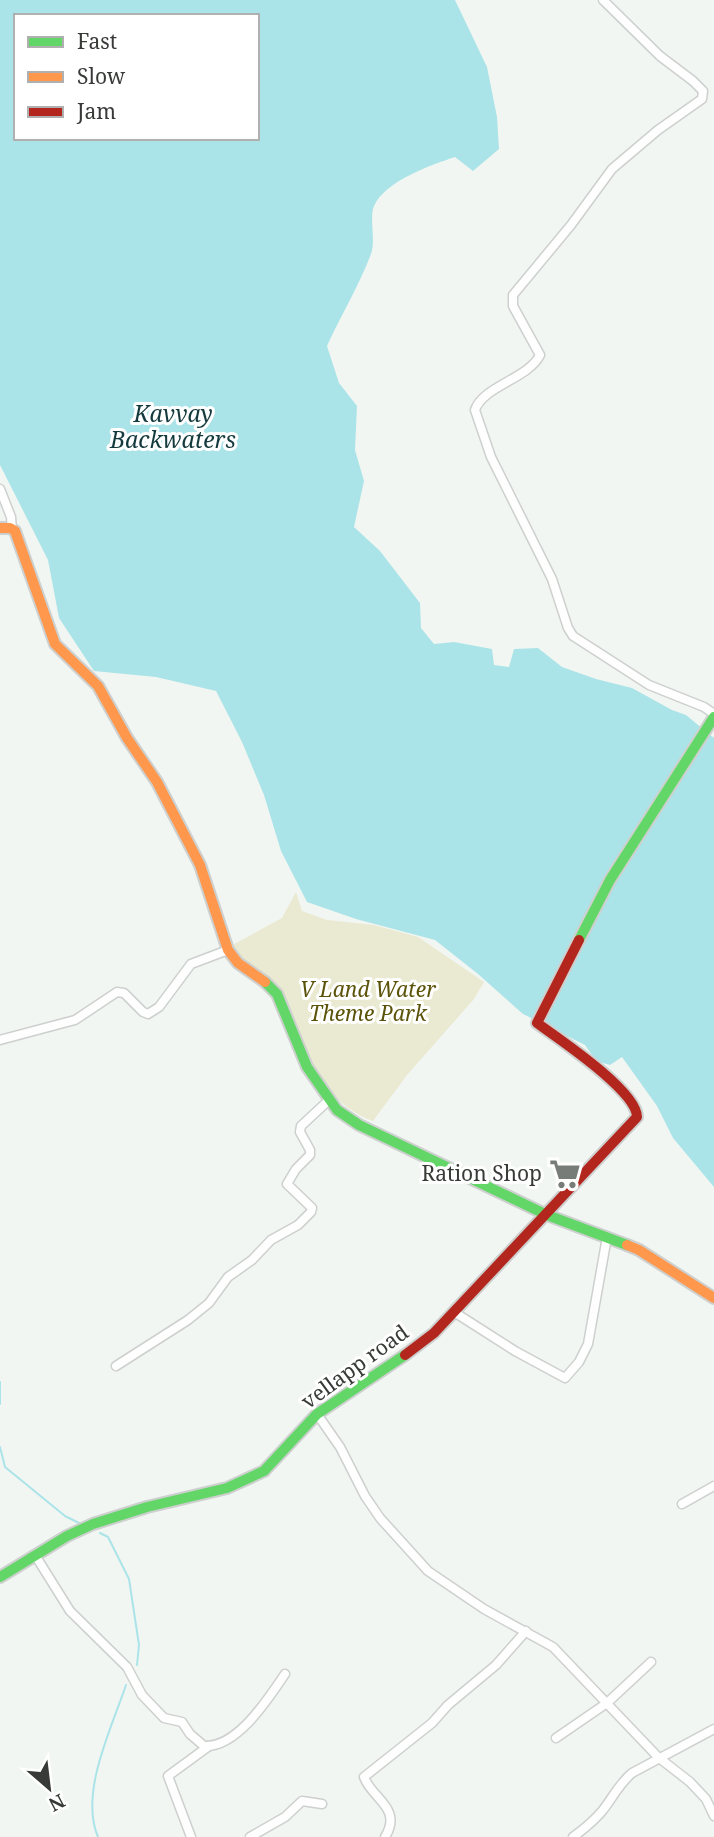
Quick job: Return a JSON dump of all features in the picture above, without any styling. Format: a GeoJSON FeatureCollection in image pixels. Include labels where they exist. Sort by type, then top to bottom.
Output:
{"type":"FeatureCollection","features":[{"type":"Feature","properties":{"kind":"main road"},"geometry":{"type":"LineString","coordinates":[[0,528],[12,530],[27,562],[55,644],[98,686],[177,817],[200,864],[228,950],[238,963],[259,976],[277,994],[307,1067],[337,1110],[359,1125],[547,1215],[639,1250],[714,1298]]}},
{"type":"Feature","properties":{"kind":"main road","name":"vellapp road"},"geometry":{"type":"LineString","coordinates":[[0,1577],[93,1524],[147,1507],[227,1488],[264,1471],[317,1414],[434,1333],[637,1116],[637,1111],[616,1083],[537,1023],[610,880],[714,716]]}},
{"type":"Feature","properties":{"kind":"street"},"geometry":{"type":"LineString","coordinates":[[603,0],[660,56],[703,91],[702,99],[658,130],[612,169],[547,256],[513,295],[513,306],[540,355],[534,364],[490,394],[475,410],[491,457],[552,579],[573,636],[649,685],[704,707],[714,716]]}},
{"type":"Feature","properties":{"kind":"street"},"geometry":{"type":"LineString","coordinates":[[0,489],[11,517],[12,530]]}},
{"type":"Feature","properties":{"kind":"street"},"geometry":{"type":"LineString","coordinates":[[0,1040],[75,1020],[117,992],[124,993],[145,1014],[152,1012],[159,1007],[191,964],[228,950]]}},
{"type":"Feature","properties":{"kind":"street"},"geometry":{"type":"LineString","coordinates":[[116,1366],[188,1320],[209,1303],[228,1278],[252,1260],[271,1240],[298,1225],[311,1212],[312,1209],[288,1184],[296,1169],[310,1155],[300,1132],[301,1126],[329,1100]]}},
{"type":"Feature","properties":{"kind":"street"},"geometry":{"type":"LineString","coordinates":[[454,1312],[515,1351],[565,1378],[589,1345],[607,1237]]}},
{"type":"Feature","properties":{"kind":"street"},"geometry":{"type":"LineString","coordinates":[[317,1414],[340,1447],[365,1496],[380,1518],[428,1571],[475,1603],[553,1647],[658,1757],[706,1799],[714,1816]]}},
{"type":"Feature","properties":{"kind":"street"},"geometry":{"type":"LineString","coordinates":[[682,1504],[701,1496],[714,1486]]}},
{"type":"Feature","properties":{"kind":"street"},"geometry":{"type":"LineString","coordinates":[[35,1555],[70,1611],[127,1667],[142,1695],[164,1718],[182,1722],[198,1741],[209,1746]]}},
{"type":"Feature","properties":{"kind":"street"},"geometry":{"type":"LineString","coordinates":[[385,1837],[391,1822],[387,1808],[381,1798],[367,1786],[363,1777],[432,1723],[448,1705],[496,1665],[526,1631]]}},
{"type":"Feature","properties":{"kind":"street"},"geometry":{"type":"LineString","coordinates":[[556,1738],[607,1703],[651,1662]]}},
{"type":"Feature","properties":{"kind":"street"},"geometry":{"type":"LineString","coordinates":[[191,1837],[168,1776],[209,1746],[229,1739],[251,1719],[285,1674]]}},
{"type":"Feature","properties":{"kind":"street"},"geometry":{"type":"LineString","coordinates":[[573,1837],[591,1824],[605,1808],[622,1781],[658,1757],[714,1729]]}},
{"type":"Feature","properties":{"kind":"street"},"geometry":{"type":"LineString","coordinates":[[250,1837],[285,1817],[302,1801],[322,1804]]}},
{"type":"Feature","properties":{"kind":"green space","name":"V Land Water Theme Park"},"geometry":{"type":"Polygon","coordinates":[[[296,892],[302,911],[327,920],[374,925],[418,937],[484,982],[474,999],[407,1075],[373,1121],[337,1099],[313,1065],[286,1004],[229,947],[282,918],[296,892]]]}},
{"type":"Feature","properties":{"kind":"water","name":"Kavvay Backwaters"},"geometry":{"type":"Polygon","coordinates":[[[0,0],[455,0],[487,67],[497,117],[499,149],[473,171],[455,157],[422,169],[388,189],[374,206],[371,254],[327,346],[339,383],[357,406],[355,450],[364,481],[354,527],[380,551],[420,603],[421,628],[434,644],[454,642],[492,649],[494,665],[509,667],[514,649],[538,648],[562,667],[632,688],[686,715],[714,738],[714,1187],[673,1138],[657,1106],[622,1057],[610,1065],[596,1061],[585,1045],[523,1014],[435,940],[356,919],[307,902],[281,851],[264,795],[242,742],[216,691],[156,677],[94,671],[59,618],[48,560],[0,465],[0,0]]]}},
{"type":"Feature","properties":{"kind":"waterway"},"geometry":{"type":"LineString","coordinates":[[0,1382],[0,1404]]}},
{"type":"Feature","properties":{"kind":"waterway"},"geometry":{"type":"LineString","coordinates":[[0,1447],[5,1467],[65,1516],[79,1523]]}},
{"type":"Feature","properties":{"kind":"waterway"},"geometry":{"type":"LineString","coordinates":[[100,1533],[108,1537],[129,1579],[139,1645],[137,1665]]}},
{"type":"Feature","properties":{"kind":"waterway"},"geometry":{"type":"LineString","coordinates":[[98,1837],[93,1820],[95,1781],[106,1740],[126,1685]]}},
{"type":"Feature","properties":{"kind":"traffic: fast"},"geometry":{"type":"LineString","coordinates":[[579,940],[610,880],[714,717]]}},
{"type":"Feature","properties":{"kind":"traffic: fast"},"geometry":{"type":"LineString","coordinates":[[265,982],[277,994],[307,1067],[337,1110],[359,1125],[547,1215],[627,1245]]}},
{"type":"Feature","properties":{"kind":"traffic: fast"},"geometry":{"type":"LineString","coordinates":[[0,1577],[67,1536],[93,1524],[147,1507],[227,1488],[264,1471],[317,1414],[405,1355]]}},
{"type":"Feature","properties":{"kind":"traffic: slow"},"geometry":{"type":"LineString","coordinates":[[0,528],[15,531],[55,644],[98,686],[127,738],[157,782],[200,865],[228,950],[238,963],[265,982]]}},
{"type":"Feature","properties":{"kind":"traffic: slow"},"geometry":{"type":"LineString","coordinates":[[627,1245],[714,1298]]}},
{"type":"Feature","properties":{"kind":"traffic: jam"},"geometry":{"type":"LineString","coordinates":[[405,1355],[434,1333],[637,1117],[634,1106],[611,1080],[537,1023],[579,940]]}},
{"type":"Feature","properties":{"kind":"place","name":"Ration Shop"},"geometry":{"type":"Point","coordinates":[565,1174]}}]}
